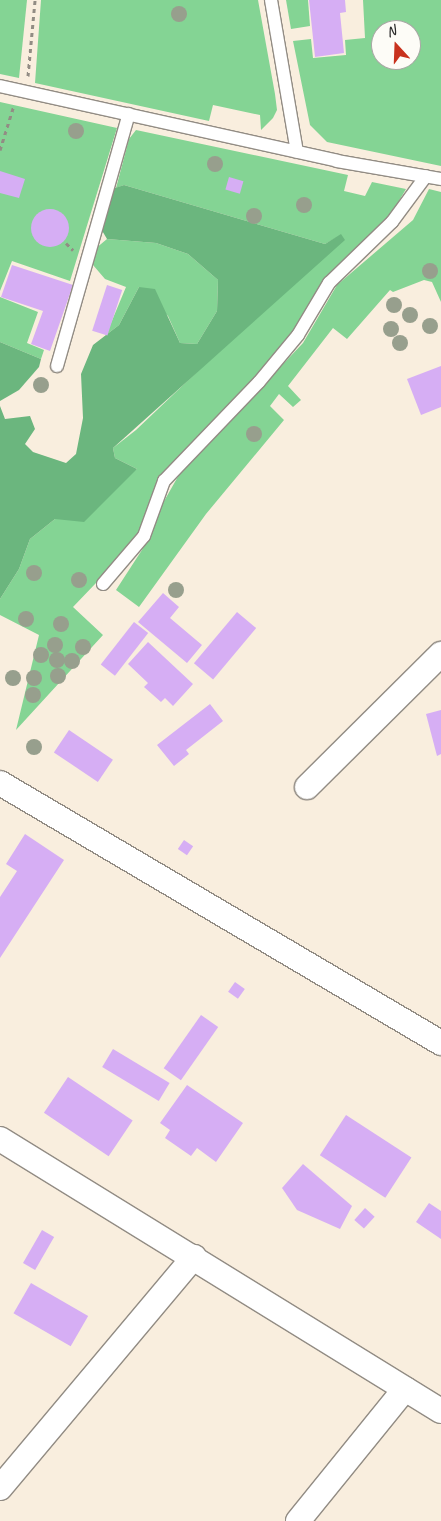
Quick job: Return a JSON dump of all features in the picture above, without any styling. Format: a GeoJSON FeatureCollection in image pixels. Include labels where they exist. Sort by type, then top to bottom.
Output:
{"type":"FeatureCollection","features":[{"type":"Feature","properties":{"kind":"street"},"geometry":{"type":"LineString","coordinates":[[307,787],[441,654]]}},
{"type":"Feature","properties":{"kind":"street"},"geometry":{"type":"LineString","coordinates":[[0,783],[441,1043]]}},
{"type":"Feature","properties":{"kind":"street"},"geometry":{"type":"LineString","coordinates":[[0,1139],[441,1411]]}},
{"type":"Feature","properties":{"kind":"street"},"geometry":{"type":"LineString","coordinates":[[0,1488],[194,1257]]}},
{"type":"Feature","properties":{"kind":"street"},"geometry":{"type":"LineString","coordinates":[[298,1521],[405,1389]]}},
{"type":"Feature","properties":{"kind":"lane"},"geometry":{"type":"LineString","coordinates":[[271,0],[297,152]]}},
{"type":"Feature","properties":{"kind":"lane"},"geometry":{"type":"LineString","coordinates":[[0,86],[297,152],[441,179]]}},
{"type":"Feature","properties":{"kind":"lane"},"geometry":{"type":"LineString","coordinates":[[57,366],[129,114]]}},
{"type":"Feature","properties":{"kind":"lane"},"geometry":{"type":"LineString","coordinates":[[103,584],[144,536],[164,481],[259,382],[298,335],[329,283],[392,222],[426,176]]}},
{"type":"Feature","properties":{"kind":"path"},"geometry":{"type":"LineString","coordinates":[[0,150],[22,91],[35,0]]}},
{"type":"Feature","properties":{"kind":"green space"},"geometry":{"type":"Polygon","coordinates":[[[0,0],[27,0],[19,78],[0,74],[0,0]]]}},
{"type":"Feature","properties":{"kind":"green space"},"geometry":{"type":"Polygon","coordinates":[[[41,0],[258,0],[277,110],[273,118],[261,130],[260,115],[213,105],[209,121],[35,83],[41,0]]]}},
{"type":"Feature","properties":{"kind":"green space"},"geometry":{"type":"Polygon","coordinates":[[[286,0],[308,0],[310,26],[291,29],[286,0]]]}},
{"type":"Feature","properties":{"kind":"green space"},"geometry":{"type":"Polygon","coordinates":[[[363,0],[441,0],[441,166],[327,142],[310,125],[293,41],[311,39],[313,58],[346,55],[345,40],[365,38],[363,0]]]}},
{"type":"Feature","properties":{"kind":"green space"},"geometry":{"type":"Polygon","coordinates":[[[0,102],[117,128],[70,281],[12,261],[0,291],[0,102]]]}},
{"type":"Feature","properties":{"kind":"green space"},"geometry":{"type":"Polygon","coordinates":[[[136,130],[348,175],[344,191],[365,196],[372,182],[406,189],[386,223],[331,279],[297,332],[182,459],[141,536],[73,607],[103,635],[16,730],[39,635],[0,615],[0,599],[19,569],[30,539],[55,519],[137,469],[115,458],[113,448],[136,430],[341,235],[325,244],[124,185],[116,188],[129,139],[136,130]]]}},
{"type":"Feature","properties":{"kind":"green space"},"geometry":{"type":"Polygon","coordinates":[[[124,185],[325,244],[341,234],[345,240],[113,448],[115,458],[137,469],[84,522],[55,519],[30,539],[19,569],[0,599],[0,406],[5,419],[30,416],[35,429],[25,444],[33,452],[66,463],[76,454],[83,418],[81,374],[93,345],[119,325],[139,287],[155,289],[180,343],[197,344],[217,311],[218,280],[188,254],[156,243],[107,239],[97,222],[112,189],[124,185]]]}},
{"type":"Feature","properties":{"kind":"green space"},"geometry":{"type":"Polygon","coordinates":[[[429,189],[441,192],[441,302],[432,282],[424,280],[393,292],[390,290],[347,339],[333,328],[288,386],[301,400],[293,407],[279,394],[270,406],[284,420],[206,514],[139,607],[116,590],[151,536],[163,503],[180,473],[303,343],[337,285],[413,220],[429,189]]]}},
{"type":"Feature","properties":{"kind":"green space"},"geometry":{"type":"Polygon","coordinates":[[[107,239],[156,243],[188,254],[218,280],[217,311],[197,344],[180,343],[168,316],[139,287],[119,325],[106,335],[126,287],[105,279],[93,265],[95,249],[107,239]]]}},
{"type":"Feature","properties":{"kind":"green space"},"geometry":{"type":"Polygon","coordinates":[[[0,297],[38,312],[27,343],[44,350],[41,359],[0,342],[0,297]]]}},
{"type":"Feature","properties":{"kind":"green space"},"geometry":{"type":"Polygon","coordinates":[[[0,342],[41,359],[39,367],[19,390],[0,401],[0,342]]]}},
{"type":"Feature","properties":{"kind":"building"},"geometry":{"type":"Polygon","coordinates":[[[309,0],[345,0],[346,12],[340,13],[344,53],[315,57],[309,0]]]}},
{"type":"Feature","properties":{"kind":"building"},"geometry":{"type":"Polygon","coordinates":[[[0,171],[25,179],[19,198],[0,193],[0,171]]]}},
{"type":"Feature","properties":{"kind":"building"},"geometry":{"type":"Polygon","coordinates":[[[229,177],[243,181],[240,194],[225,189],[229,177]]]}},
{"type":"Feature","properties":{"kind":"building"},"geometry":{"type":"Polygon","coordinates":[[[50,209],[64,214],[69,228],[64,242],[50,247],[36,242],[31,228],[36,214],[50,209]]]}},
{"type":"Feature","properties":{"kind":"building"},"geometry":{"type":"Polygon","coordinates":[[[12,265],[73,285],[50,351],[31,344],[43,311],[1,297],[12,265]]]}},
{"type":"Feature","properties":{"kind":"building"},"geometry":{"type":"Polygon","coordinates":[[[107,285],[122,290],[107,336],[92,331],[107,285]]]}},
{"type":"Feature","properties":{"kind":"building"},"geometry":{"type":"Polygon","coordinates":[[[441,366],[441,407],[421,415],[407,379],[441,366]]]}},
{"type":"Feature","properties":{"kind":"building"},"geometry":{"type":"Polygon","coordinates":[[[163,593],[179,607],[170,618],[202,645],[187,663],[138,622],[163,593]]]}},
{"type":"Feature","properties":{"kind":"building"},"geometry":{"type":"Polygon","coordinates":[[[237,612],[256,628],[213,679],[194,663],[237,612]]]}},
{"type":"Feature","properties":{"kind":"building"},"geometry":{"type":"Polygon","coordinates":[[[134,622],[148,633],[115,676],[101,665],[134,622]]]}},
{"type":"Feature","properties":{"kind":"building"},"geometry":{"type":"Polygon","coordinates":[[[148,642],[193,684],[173,706],[165,698],[161,702],[144,687],[148,683],[128,664],[148,642]]]}},
{"type":"Feature","properties":{"kind":"building"},"geometry":{"type":"Polygon","coordinates":[[[210,704],[223,721],[186,750],[189,754],[174,766],[157,745],[210,704]]]}},
{"type":"Feature","properties":{"kind":"building"},"geometry":{"type":"Polygon","coordinates":[[[441,710],[441,754],[437,756],[426,714],[441,710]]]}},
{"type":"Feature","properties":{"kind":"building"},"geometry":{"type":"Polygon","coordinates":[[[69,730],[113,760],[98,782],[54,752],[69,730]]]}},
{"type":"Feature","properties":{"kind":"building"},"geometry":{"type":"Polygon","coordinates":[[[25,834],[64,860],[0,958],[0,897],[17,871],[6,864],[25,834]]]}},
{"type":"Feature","properties":{"kind":"building"},"geometry":{"type":"Polygon","coordinates":[[[184,840],[193,846],[187,855],[178,849],[184,840]]]}},
{"type":"Feature","properties":{"kind":"building"},"geometry":{"type":"Polygon","coordinates":[[[235,982],[245,989],[238,999],[228,992],[235,982]]]}},
{"type":"Feature","properties":{"kind":"building"},"geometry":{"type":"Polygon","coordinates":[[[201,1015],[218,1027],[181,1080],[164,1068],[201,1015]]]}},
{"type":"Feature","properties":{"kind":"building"},"geometry":{"type":"Polygon","coordinates":[[[113,1049],[170,1083],[159,1101],[102,1067],[113,1049]]]}},
{"type":"Feature","properties":{"kind":"building"},"geometry":{"type":"Polygon","coordinates":[[[68,1077],[133,1121],[109,1156],[44,1113],[68,1077]]]}},
{"type":"Feature","properties":{"kind":"building"},"geometry":{"type":"Polygon","coordinates":[[[187,1085],[243,1123],[216,1162],[197,1148],[191,1156],[165,1138],[170,1130],[160,1123],[187,1085]]]}},
{"type":"Feature","properties":{"kind":"building"},"geometry":{"type":"Polygon","coordinates":[[[346,1115],[411,1157],[385,1198],[320,1155],[346,1115]]]}},
{"type":"Feature","properties":{"kind":"building"},"geometry":{"type":"Polygon","coordinates":[[[303,1164],[352,1206],[340,1229],[297,1210],[282,1188],[303,1164]]]}},
{"type":"Feature","properties":{"kind":"building"},"geometry":{"type":"Polygon","coordinates":[[[429,1203],[441,1211],[441,1239],[416,1222],[429,1203]]]}},
{"type":"Feature","properties":{"kind":"building"},"geometry":{"type":"Polygon","coordinates":[[[365,1208],[375,1217],[364,1229],[354,1220],[365,1208]]]}},
{"type":"Feature","properties":{"kind":"building"},"geometry":{"type":"Polygon","coordinates":[[[42,1230],[54,1237],[35,1270],[23,1263],[42,1230]]]}},
{"type":"Feature","properties":{"kind":"building"},"geometry":{"type":"Polygon","coordinates":[[[31,1283],[88,1316],[71,1346],[14,1313],[31,1283]]]}}]}
